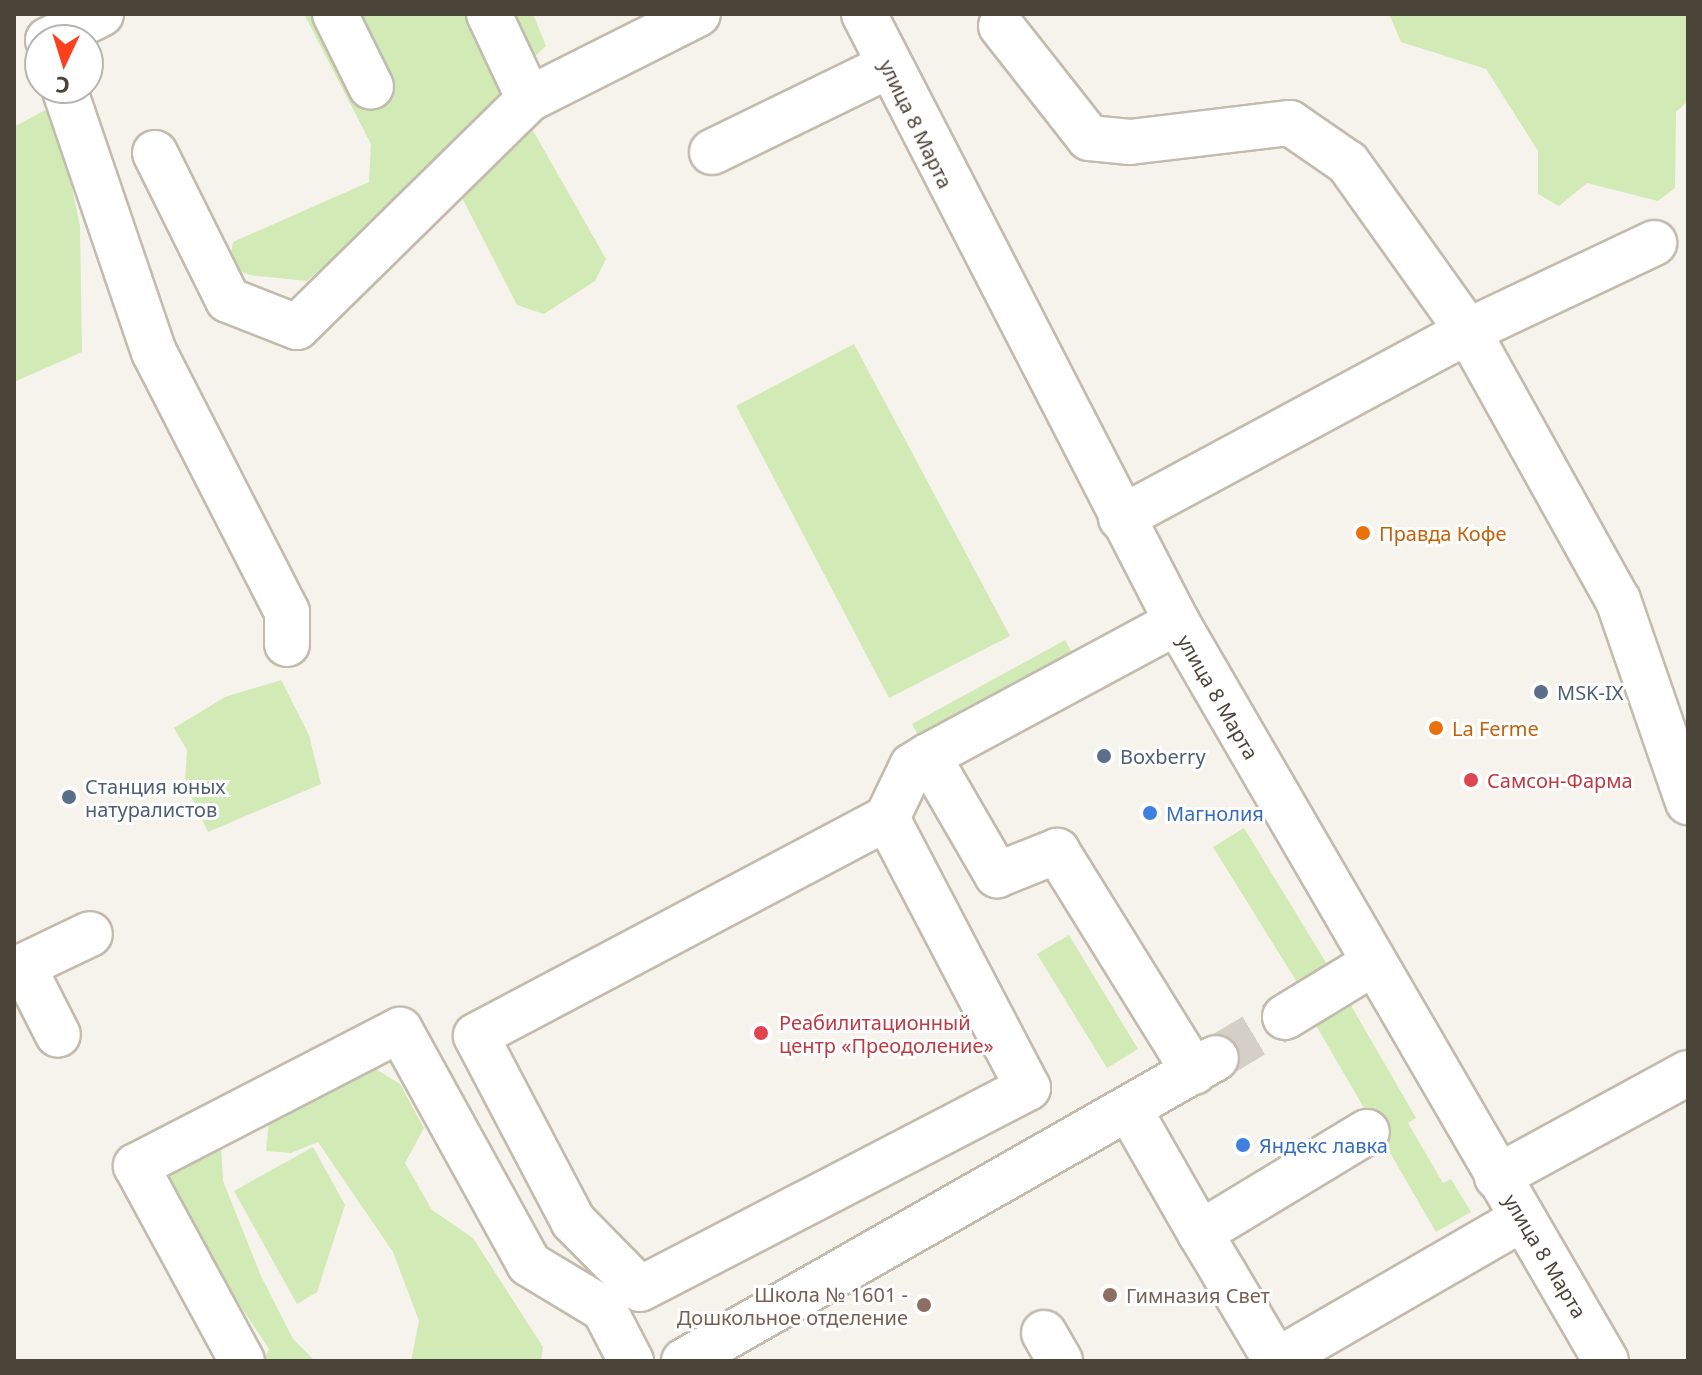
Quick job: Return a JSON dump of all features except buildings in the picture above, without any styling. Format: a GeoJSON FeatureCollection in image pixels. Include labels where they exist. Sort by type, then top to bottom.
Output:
{"type":"FeatureCollection","features":[{"type":"Feature","properties":{"kind":"street"},"geometry":{"type":"LineString","coordinates":[[81,24],[101,14]]}},
{"type":"Feature","properties":{"kind":"street"},"geometry":{"type":"LineString","coordinates":[[335,14],[371,87]]}},
{"type":"Feature","properties":{"kind":"street"},"geometry":{"type":"LineString","coordinates":[[489,14],[529,99]]}},
{"type":"Feature","properties":{"kind":"street"},"geometry":{"type":"LineString","coordinates":[[155,153],[228,300],[297,327],[529,99],[698,14]]}},
{"type":"Feature","properties":{"kind":"street","name":"улица 8 Марта"},"geometry":{"type":"LineString","coordinates":[[864,14],[888,66],[1177,622],[1372,964],[1606,1361]]}},
{"type":"Feature","properties":{"kind":"street"},"geometry":{"type":"LineString","coordinates":[[1001,26],[1089,138],[1130,142],[1290,123],[1348,163],[1468,331],[1618,600],[1681,758],[1688,802]]}},
{"type":"Feature","properties":{"kind":"street"},"geometry":{"type":"LineString","coordinates":[[712,152],[888,66]]}},
{"type":"Feature","properties":{"kind":"street"},"geometry":{"type":"LineString","coordinates":[[69,104],[154,352],[287,612],[287,644]]}},
{"type":"Feature","properties":{"kind":"street"},"geometry":{"type":"LineString","coordinates":[[1121,518],[1468,331],[1654,243]]}},
{"type":"Feature","properties":{"kind":"street"},"geometry":{"type":"LineString","coordinates":[[887,818],[1028,1088],[640,1289],[573,1221],[476,1036],[887,818],[912,766],[1177,622]]}},
{"type":"Feature","properties":{"kind":"street"},"geometry":{"type":"LineString","coordinates":[[684,1361],[1205,1065],[1057,851],[997,875],[928,756]]}},
{"type":"Feature","properties":{"kind":"street"},"geometry":{"type":"LineString","coordinates":[[58,1035],[19,968],[90,934]]}},
{"type":"Feature","properties":{"kind":"street"},"geometry":{"type":"LineString","coordinates":[[1285,1017],[1372,964]]}},
{"type":"Feature","properties":{"kind":"street"},"geometry":{"type":"LineString","coordinates":[[242,1361],[136,1166],[400,1030],[529,1264],[604,1309],[631,1361]]}},
{"type":"Feature","properties":{"kind":"street"},"geometry":{"type":"LineString","coordinates":[[1497,1177],[1688,1073]]}},
{"type":"Feature","properties":{"kind":"street"},"geometry":{"type":"LineString","coordinates":[[1009,1097],[1047,1156]]}},
{"type":"Feature","properties":{"kind":"street"},"geometry":{"type":"LineString","coordinates":[[1129,1109],[1276,1361],[1522,1219]]}},
{"type":"Feature","properties":{"kind":"street"},"geometry":{"type":"LineString","coordinates":[[1200,1233],[1367,1132]]}},
{"type":"Feature","properties":{"kind":"green space"},"geometry":{"type":"Polygon","coordinates":[[[304,14],[533,14],[546,46],[506,83],[606,259],[595,281],[544,314],[517,305],[455,184],[401,196],[307,281],[249,275],[229,265],[233,242],[369,182],[371,144],[304,14]]]}},
{"type":"Feature","properties":{"kind":"green space"},"geometry":{"type":"Polygon","coordinates":[[[1389,14],[1688,14],[1688,101],[1676,112],[1675,188],[1658,201],[1587,183],[1559,206],[1538,194],[1538,151],[1486,69],[1401,42],[1389,14]]]}},
{"type":"Feature","properties":{"kind":"green space"},"geometry":{"type":"Polygon","coordinates":[[[45,110],[57,118],[80,226],[82,352],[14,382],[14,127],[45,110]]]}},
{"type":"Feature","properties":{"kind":"green space"},"geometry":{"type":"Polygon","coordinates":[[[854,344],[1010,636],[889,698],[736,406],[854,344]]]}},
{"type":"Feature","properties":{"kind":"green space"},"geometry":{"type":"Polygon","coordinates":[[[1065,640],[1079,665],[925,748],[912,724],[1065,640]]]}},
{"type":"Feature","properties":{"kind":"green space"},"geometry":{"type":"Polygon","coordinates":[[[281,680],[309,735],[321,784],[208,832],[185,784],[187,750],[174,728],[225,697],[281,680]]]}},
{"type":"Feature","properties":{"kind":"green space"},"geometry":{"type":"Polygon","coordinates":[[[1244,828],[1330,969],[1300,987],[1213,847],[1244,828]]]}},
{"type":"Feature","properties":{"kind":"green space"},"geometry":{"type":"Polygon","coordinates":[[[1069,935],[1138,1049],[1107,1068],[1037,954],[1069,935]]]}},
{"type":"Feature","properties":{"kind":"green space"},"geometry":{"type":"Polygon","coordinates":[[[1349,1002],[1416,1118],[1408,1123],[1443,1183],[1451,1179],[1471,1212],[1436,1232],[1314,1022],[1349,1002]]]}},
{"type":"Feature","properties":{"kind":"green space"},"geometry":{"type":"Polygon","coordinates":[[[368,1064],[400,1084],[424,1128],[405,1163],[432,1210],[473,1238],[543,1347],[541,1361],[411,1361],[419,1321],[393,1252],[318,1142],[291,1153],[266,1151],[269,1121],[368,1064]]]}},
{"type":"Feature","properties":{"kind":"green space"},"geometry":{"type":"Polygon","coordinates":[[[221,1144],[223,1181],[261,1276],[293,1339],[315,1361],[264,1361],[269,1349],[165,1192],[168,1166],[221,1144]]]}},
{"type":"Feature","properties":{"kind":"green space"},"geometry":{"type":"Polygon","coordinates":[[[313,1147],[345,1205],[317,1292],[297,1304],[234,1191],[313,1147]]]}},
{"type":"Feature","properties":{"kind":"tunnel"},"geometry":{"type":"LineString","coordinates":[[1216,1058],[1285,1017]]}},
{"type":"Feature","properties":{"kind":"place","name":"Правда Кофе"},"geometry":{"type":"Point","coordinates":[1363,533]}},
{"type":"Feature","properties":{"kind":"place","name":"MSK-IX"},"geometry":{"type":"Point","coordinates":[1541,692]}},
{"type":"Feature","properties":{"kind":"place","name":"La Ferme"},"geometry":{"type":"Point","coordinates":[1436,728]}},
{"type":"Feature","properties":{"kind":"place","name":"Boxberry"},"geometry":{"type":"Point","coordinates":[1104,756]}},
{"type":"Feature","properties":{"kind":"place","name":"Самсон-Фарма"},"geometry":{"type":"Point","coordinates":[1471,780]}},
{"type":"Feature","properties":{"kind":"place","name":"Станция юных натуралистов"},"geometry":{"type":"Point","coordinates":[69,797]}},
{"type":"Feature","properties":{"kind":"place","name":"Магнолия"},"geometry":{"type":"Point","coordinates":[1150,813]}},
{"type":"Feature","properties":{"kind":"place","name":"Реабилитационный центр «Преодоление»"},"geometry":{"type":"Point","coordinates":[761,1033]}},
{"type":"Feature","properties":{"kind":"place","name":"Яндекс лавка"},"geometry":{"type":"Point","coordinates":[1243,1145]}},
{"type":"Feature","properties":{"kind":"place","name":"Гимназия Свет"},"geometry":{"type":"Point","coordinates":[1110,1295]}},
{"type":"Feature","properties":{"kind":"place","name":"Школа № 1601 - Дошкольное отделение"},"geometry":{"type":"Point","coordinates":[924,1305]}}]}
